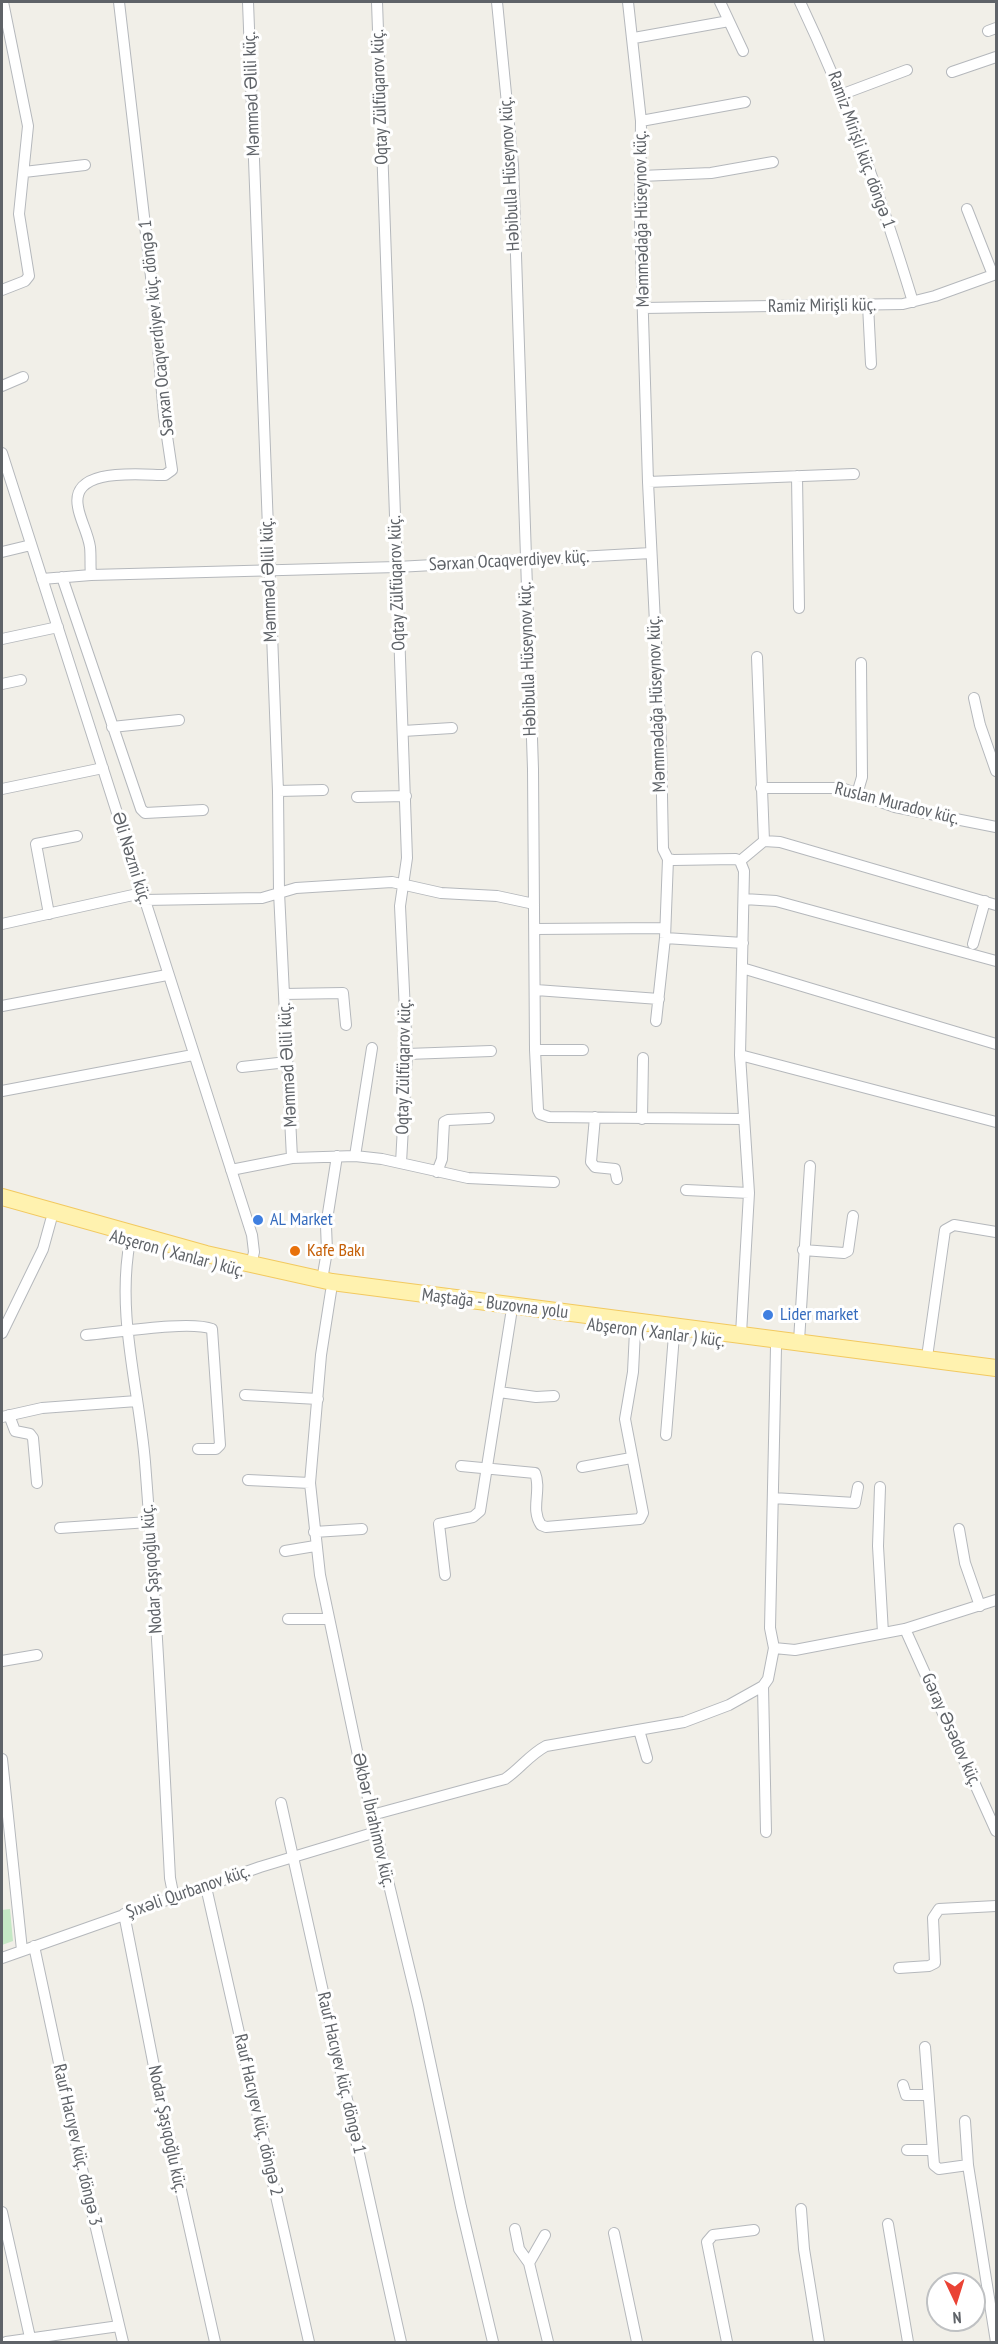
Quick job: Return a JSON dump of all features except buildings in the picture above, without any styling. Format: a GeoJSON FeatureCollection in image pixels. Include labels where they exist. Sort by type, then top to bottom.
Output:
{"type":"FeatureCollection","features":[{"type":"Feature","properties":{"kind":"main road","name":"Maştağa - Buzovna yolu"},"geometry":{"type":"LineString","coordinates":[[2,1197],[250,1269],[326,1286],[799,1341],[996,1368]]}},
{"type":"Feature","properties":{"kind":"main road","name":"Abşeron ( Xanlar ) küç."},"geometry":{"type":"LineString","coordinates":[[2,1206],[130,1241],[250,1269]]}},
{"type":"Feature","properties":{"kind":"main road","name":"Abşeron ( Xanlar ) küç."},"geometry":{"type":"LineString","coordinates":[[326,1286],[511,1315],[776,1347],[996,1377]]}},
{"type":"Feature","properties":{"kind":"street"},"geometry":{"type":"LineString","coordinates":[[2,290],[25,281],[29,276],[19,214],[28,126],[3,2]]}},
{"type":"Feature","properties":{"kind":"street","name":"Sərxan Ocaqverdiyev küç. döngə 1"},"geometry":{"type":"LineString","coordinates":[[91,575],[90,547],[77,504],[80,489],[87,481],[99,476],[165,475],[172,470],[164,416],[155,312],[119,2]]}},
{"type":"Feature","properties":{"kind":"street","name":"Məmməd Əlili küç."},"geometry":{"type":"LineString","coordinates":[[248,2],[278,791],[279,892],[292,1158]]}},
{"type":"Feature","properties":{"kind":"street","name":"Oqtay Zülfüqarov küç."},"geometry":{"type":"LineString","coordinates":[[377,2],[406,796],[407,867],[402,882],[400,906],[407,1054],[401,1163]]}},
{"type":"Feature","properties":{"kind":"street","name":"Həbibulla Hüseynov küç."},"geometry":{"type":"LineString","coordinates":[[497,2],[513,165],[524,561],[533,769],[535,1050],[540,1114],[549,1118],[742,1119]]}},
{"type":"Feature","properties":{"kind":"street","name":"Məmmədağa Hüseynov küç."},"geometry":{"type":"LineString","coordinates":[[628,2],[634,38],[641,121],[648,482],[661,743],[662,841],[668,859],[665,933],[656,1021]]}},
{"type":"Feature","properties":{"kind":"street"},"geometry":{"type":"LineString","coordinates":[[720,2],[743,51]]}},
{"type":"Feature","properties":{"kind":"street","name":"Ramiz Mirişli küç. döngə 1"},"geometry":{"type":"LineString","coordinates":[[800,2],[843,94],[878,189],[913,302]]}},
{"type":"Feature","properties":{"kind":"street"},"geometry":{"type":"LineString","coordinates":[[634,38],[729,21]]}},
{"type":"Feature","properties":{"kind":"street"},"geometry":{"type":"LineString","coordinates":[[952,72],[996,57]]}},
{"type":"Feature","properties":{"kind":"street"},"geometry":{"type":"LineString","coordinates":[[843,94],[907,70]]}},
{"type":"Feature","properties":{"kind":"street"},"geometry":{"type":"LineString","coordinates":[[641,121],[745,102]]}},
{"type":"Feature","properties":{"kind":"street"},"geometry":{"type":"LineString","coordinates":[[641,176],[711,173],[773,162]]}},
{"type":"Feature","properties":{"kind":"street"},"geometry":{"type":"LineString","coordinates":[[24,172],[85,165]]}},
{"type":"Feature","properties":{"kind":"street"},"geometry":{"type":"LineString","coordinates":[[967,209],[995,274]]}},
{"type":"Feature","properties":{"kind":"street","name":"Ramiz Mirişli küç."},"geometry":{"type":"LineString","coordinates":[[643,308],[867,305],[913,302],[995,274]]}},
{"type":"Feature","properties":{"kind":"street"},"geometry":{"type":"LineString","coordinates":[[867,305],[871,364]]}},
{"type":"Feature","properties":{"kind":"street"},"geometry":{"type":"LineString","coordinates":[[2,386],[23,378]]}},
{"type":"Feature","properties":{"kind":"street","name":"Əli Nəzmi küç."},"geometry":{"type":"LineString","coordinates":[[2,453],[4,466],[104,768],[167,975],[252,1235],[254,1252],[250,1269]]}},
{"type":"Feature","properties":{"kind":"street"},"geometry":{"type":"LineString","coordinates":[[648,482],[854,474]]}},
{"type":"Feature","properties":{"kind":"street"},"geometry":{"type":"LineString","coordinates":[[797,476],[800,608]]}},
{"type":"Feature","properties":{"kind":"street"},"geometry":{"type":"LineString","coordinates":[[2,552],[31,544]]}},
{"type":"Feature","properties":{"kind":"street","name":"Sərxan Ocaqverdiyev küç."},"geometry":{"type":"LineString","coordinates":[[42,579],[91,575],[396,567],[651,553]]}},
{"type":"Feature","properties":{"kind":"street"},"geometry":{"type":"LineString","coordinates":[[62,577],[112,727],[145,813],[203,810]]}},
{"type":"Feature","properties":{"kind":"street"},"geometry":{"type":"LineString","coordinates":[[2,639],[58,627]]}},
{"type":"Feature","properties":{"kind":"street"},"geometry":{"type":"LineString","coordinates":[[757,657],[764,841]]}},
{"type":"Feature","properties":{"kind":"street"},"geometry":{"type":"LineString","coordinates":[[857,794],[862,777],[861,663]]}},
{"type":"Feature","properties":{"kind":"street"},"geometry":{"type":"LineString","coordinates":[[2,684],[21,680]]}},
{"type":"Feature","properties":{"kind":"street"},"geometry":{"type":"LineString","coordinates":[[974,698],[980,725],[996,771]]}},
{"type":"Feature","properties":{"kind":"street"},"geometry":{"type":"LineString","coordinates":[[112,727],[179,720]]}},
{"type":"Feature","properties":{"kind":"street"},"geometry":{"type":"LineString","coordinates":[[403,731],[452,728]]}},
{"type":"Feature","properties":{"kind":"street"},"geometry":{"type":"LineString","coordinates":[[2,789],[104,768]]}},
{"type":"Feature","properties":{"kind":"street","name":"Ruslan Muradov küç."},"geometry":{"type":"LineString","coordinates":[[761,788],[827,786],[895,807],[996,827]]}},
{"type":"Feature","properties":{"kind":"street"},"geometry":{"type":"LineString","coordinates":[[278,791],[323,790]]}},
{"type":"Feature","properties":{"kind":"street"},"geometry":{"type":"LineString","coordinates":[[357,797],[406,796]]}},
{"type":"Feature","properties":{"kind":"street"},"geometry":{"type":"LineString","coordinates":[[49,914],[36,844],[77,836]]}},
{"type":"Feature","properties":{"kind":"street"},"geometry":{"type":"LineString","coordinates":[[668,859],[740,861],[764,841],[780,842],[996,905]]}},
{"type":"Feature","properties":{"kind":"street"},"geometry":{"type":"LineString","coordinates":[[740,861],[744,871],[740,1054],[742,1119],[749,1192],[741,1334]]}},
{"type":"Feature","properties":{"kind":"street"},"geometry":{"type":"LineString","coordinates":[[2,924],[143,896],[262,898],[296,888],[402,882],[441,893],[497,896],[534,904]]}},
{"type":"Feature","properties":{"kind":"street"},"geometry":{"type":"LineString","coordinates":[[744,899],[776,901],[996,961]]}},
{"type":"Feature","properties":{"kind":"street"},"geometry":{"type":"LineString","coordinates":[[973,944],[984,902]]}},
{"type":"Feature","properties":{"kind":"street"},"geometry":{"type":"LineString","coordinates":[[535,929],[665,933],[742,943]]}},
{"type":"Feature","properties":{"kind":"street"},"geometry":{"type":"LineString","coordinates":[[742,969],[996,1044]]}},
{"type":"Feature","properties":{"kind":"street"},"geometry":{"type":"LineString","coordinates":[[2,1006],[167,975]]}},
{"type":"Feature","properties":{"kind":"street"},"geometry":{"type":"LineString","coordinates":[[536,990],[659,999]]}},
{"type":"Feature","properties":{"kind":"street"},"geometry":{"type":"LineString","coordinates":[[284,994],[343,993],[346,1025]]}},
{"type":"Feature","properties":{"kind":"street"},"geometry":{"type":"LineString","coordinates":[[356,1156],[372,1048]]}},
{"type":"Feature","properties":{"kind":"street"},"geometry":{"type":"LineString","coordinates":[[535,1050],[583,1050]]}},
{"type":"Feature","properties":{"kind":"street"},"geometry":{"type":"LineString","coordinates":[[407,1054],[492,1051]]}},
{"type":"Feature","properties":{"kind":"street"},"geometry":{"type":"LineString","coordinates":[[2,1091],[193,1054]]}},
{"type":"Feature","properties":{"kind":"street"},"geometry":{"type":"LineString","coordinates":[[740,1054],[996,1122]]}},
{"type":"Feature","properties":{"kind":"street"},"geometry":{"type":"LineString","coordinates":[[642,1119],[643,1058]]}},
{"type":"Feature","properties":{"kind":"street"},"geometry":{"type":"LineString","coordinates":[[242,1067],[287,1062]]}},
{"type":"Feature","properties":{"kind":"street"},"geometry":{"type":"LineString","coordinates":[[595,1117],[591,1162],[595,1167],[615,1169],[618,1179]]}},
{"type":"Feature","properties":{"kind":"street"},"geometry":{"type":"LineString","coordinates":[[437,1172],[442,1159],[444,1122],[489,1118]]}},
{"type":"Feature","properties":{"kind":"street","name":"Əkbər İbrahimov küç."},"geometry":{"type":"LineString","coordinates":[[338,1156],[326,1226],[326,1286],[310,1483],[315,1546],[328,1619],[418,2005],[493,2343]]}},
{"type":"Feature","properties":{"kind":"street","name":"Oqtay Zülfüqarov küç."},"geometry":{"type":"LineString","coordinates":[[231,1170],[292,1158],[356,1156],[401,1163],[468,1178],[554,1182]]}},
{"type":"Feature","properties":{"kind":"street"},"geometry":{"type":"LineString","coordinates":[[799,1341],[810,1166]]}},
{"type":"Feature","properties":{"kind":"street"},"geometry":{"type":"LineString","coordinates":[[686,1190],[749,1192]]}},
{"type":"Feature","properties":{"kind":"street"},"geometry":{"type":"LineString","coordinates":[[803,1250],[844,1253],[849,1251],[853,1216]]}},
{"type":"Feature","properties":{"kind":"street"},"geometry":{"type":"LineString","coordinates":[[2,1332],[39,1258],[51,1220]]}},
{"type":"Feature","properties":{"kind":"street"},"geometry":{"type":"LineString","coordinates":[[927,1357],[945,1230],[954,1225],[996,1232]]}},
{"type":"Feature","properties":{"kind":"street","name":"Nodar Şaşıqoğlu küç."},"geometry":{"type":"LineString","coordinates":[[130,1241],[124,1284],[149,1521],[170,1878],[174,1898]]}},
{"type":"Feature","properties":{"kind":"street"},"geometry":{"type":"LineString","coordinates":[[445,1575],[440,1524],[477,1515],[487,1468],[511,1315]]}},
{"type":"Feature","properties":{"kind":"street"},"geometry":{"type":"LineString","coordinates":[[86,1335],[199,1327],[212,1329],[220,1445],[216,1449],[198,1449]]}},
{"type":"Feature","properties":{"kind":"street"},"geometry":{"type":"LineString","coordinates":[[461,1466],[535,1473],[537,1479],[536,1514],[541,1525],[546,1527],[640,1519],[643,1513],[631,1458],[625,1411],[633,1372],[635,1331]]}},
{"type":"Feature","properties":{"kind":"street"},"geometry":{"type":"LineString","coordinates":[[666,1435],[674,1335]]}},
{"type":"Feature","properties":{"kind":"street"},"geometry":{"type":"LineString","coordinates":[[372,1815],[505,1779],[517,1771],[535,1752],[546,1746],[563,1741],[700,1718],[763,1686],[768,1679],[774,1648],[770,1628],[776,1347]]}},
{"type":"Feature","properties":{"kind":"street"},"geometry":{"type":"LineString","coordinates":[[499,1392],[536,1397],[554,1396]]}},
{"type":"Feature","properties":{"kind":"street"},"geometry":{"type":"LineString","coordinates":[[245,1395],[318,1399]]}},
{"type":"Feature","properties":{"kind":"street"},"geometry":{"type":"LineString","coordinates":[[37,1483],[33,1438],[30,1434],[15,1431],[5,1416],[42,1408],[137,1401]]}},
{"type":"Feature","properties":{"kind":"street"},"geometry":{"type":"LineString","coordinates":[[582,1467],[631,1458]]}},
{"type":"Feature","properties":{"kind":"street"},"geometry":{"type":"LineString","coordinates":[[248,1480],[310,1483]]}},
{"type":"Feature","properties":{"kind":"street"},"geometry":{"type":"LineString","coordinates":[[774,1498],[855,1503],[858,1487]]}},
{"type":"Feature","properties":{"kind":"street"},"geometry":{"type":"LineString","coordinates":[[880,1487],[878,1546],[884,1633]]}},
{"type":"Feature","properties":{"kind":"street"},"geometry":{"type":"LineString","coordinates":[[60,1528],[149,1521]]}},
{"type":"Feature","properties":{"kind":"street"},"geometry":{"type":"LineString","coordinates":[[314,1532],[362,1529]]}},
{"type":"Feature","properties":{"kind":"street"},"geometry":{"type":"LineString","coordinates":[[959,1529],[965,1563],[980,1606]]}},
{"type":"Feature","properties":{"kind":"street"},"geometry":{"type":"LineString","coordinates":[[285,1551],[315,1546]]}},
{"type":"Feature","properties":{"kind":"street"},"geometry":{"type":"LineString","coordinates":[[774,1648],[795,1650],[905,1629],[980,1606],[995,1605]]}},
{"type":"Feature","properties":{"kind":"street"},"geometry":{"type":"LineString","coordinates":[[288,1619],[328,1619]]}},
{"type":"Feature","properties":{"kind":"street","name":"Gəray Əsədov küç."},"geometry":{"type":"LineString","coordinates":[[905,1629],[996,1831]]}},
{"type":"Feature","properties":{"kind":"street"},"geometry":{"type":"LineString","coordinates":[[2,1661],[37,1655]]}},
{"type":"Feature","properties":{"kind":"street"},"geometry":{"type":"LineString","coordinates":[[763,1686],[766,1832]]}},
{"type":"Feature","properties":{"kind":"street"},"geometry":{"type":"LineString","coordinates":[[639,1730],[647,1758]]}},
{"type":"Feature","properties":{"kind":"street"},"geometry":{"type":"LineString","coordinates":[[2,1759],[22,1950]]}},
{"type":"Feature","properties":{"kind":"street","name":"Rauf Hacıyev küç. döngə 1"},"geometry":{"type":"LineString","coordinates":[[281,1803],[401,2343]]}},
{"type":"Feature","properties":{"kind":"street","name":"Şıxəli Qurbanov küç."},"geometry":{"type":"LineString","coordinates":[[2,1958],[293,1857],[376,1832]]}},
{"type":"Feature","properties":{"kind":"street","name":"Rauf Hacıyev küç. döngə 2"},"geometry":{"type":"LineString","coordinates":[[206,1887],[309,2343]]}},
{"type":"Feature","properties":{"kind":"street"},"geometry":{"type":"LineString","coordinates":[[899,1968],[929,1966],[935,1963],[933,1918],[939,1909],[996,1906]]}},
{"type":"Feature","properties":{"kind":"street","name":"Nodar Şaşıqoğlu küç."},"geometry":{"type":"LineString","coordinates":[[124,1914],[159,2092],[214,2343]]}},
{"type":"Feature","properties":{"kind":"street","name":"Rauf Hacıyev küç. döngə 3"},"geometry":{"type":"LineString","coordinates":[[34,1946],[123,2343]]}},
{"type":"Feature","properties":{"kind":"street"},"geometry":{"type":"LineString","coordinates":[[925,2047],[932,2150],[936,2169],[968,2165]]}},
{"type":"Feature","properties":{"kind":"street"},"geometry":{"type":"LineString","coordinates":[[903,2085],[906,2095],[928,2095]]}},
{"type":"Feature","properties":{"kind":"street"},"geometry":{"type":"LineString","coordinates":[[965,2121],[968,2165],[996,2342]]}},
{"type":"Feature","properties":{"kind":"street"},"geometry":{"type":"LineString","coordinates":[[907,2150],[932,2150]]}},
{"type":"Feature","properties":{"kind":"street"},"geometry":{"type":"LineString","coordinates":[[801,2209],[804,2249],[819,2343]]}},
{"type":"Feature","properties":{"kind":"street"},"geometry":{"type":"LineString","coordinates":[[2,2212],[31,2341]]}},
{"type":"Feature","properties":{"kind":"street"},"geometry":{"type":"LineString","coordinates":[[888,2224],[908,2343]]}},
{"type":"Feature","properties":{"kind":"street"},"geometry":{"type":"LineString","coordinates":[[515,2229],[519,2249],[529,2263],[548,2343]]}},
{"type":"Feature","properties":{"kind":"street"},"geometry":{"type":"LineString","coordinates":[[727,2343],[707,2242],[713,2235],[754,2230]]}},
{"type":"Feature","properties":{"kind":"street"},"geometry":{"type":"LineString","coordinates":[[614,2233],[637,2343]]}},
{"type":"Feature","properties":{"kind":"street"},"geometry":{"type":"LineString","coordinates":[[529,2263],[545,2235]]}},
{"type":"Feature","properties":{"kind":"street"},"geometry":{"type":"LineString","coordinates":[[6,2343],[119,2326]]}},
{"type":"Feature","properties":{"kind":"green space"},"geometry":{"type":"Polygon","coordinates":[[[10,1909],[13,1941],[2,1945],[2,1910],[10,1909]]]}},
{"type":"Feature","properties":{"kind":"place","name":"AL Market"},"geometry":{"type":"Point","coordinates":[258,1220]}},
{"type":"Feature","properties":{"kind":"place","name":"Kafe Bakı"},"geometry":{"type":"Point","coordinates":[295,1251]}},
{"type":"Feature","properties":{"kind":"place","name":"Lider market"},"geometry":{"type":"Point","coordinates":[768,1315]}}]}
